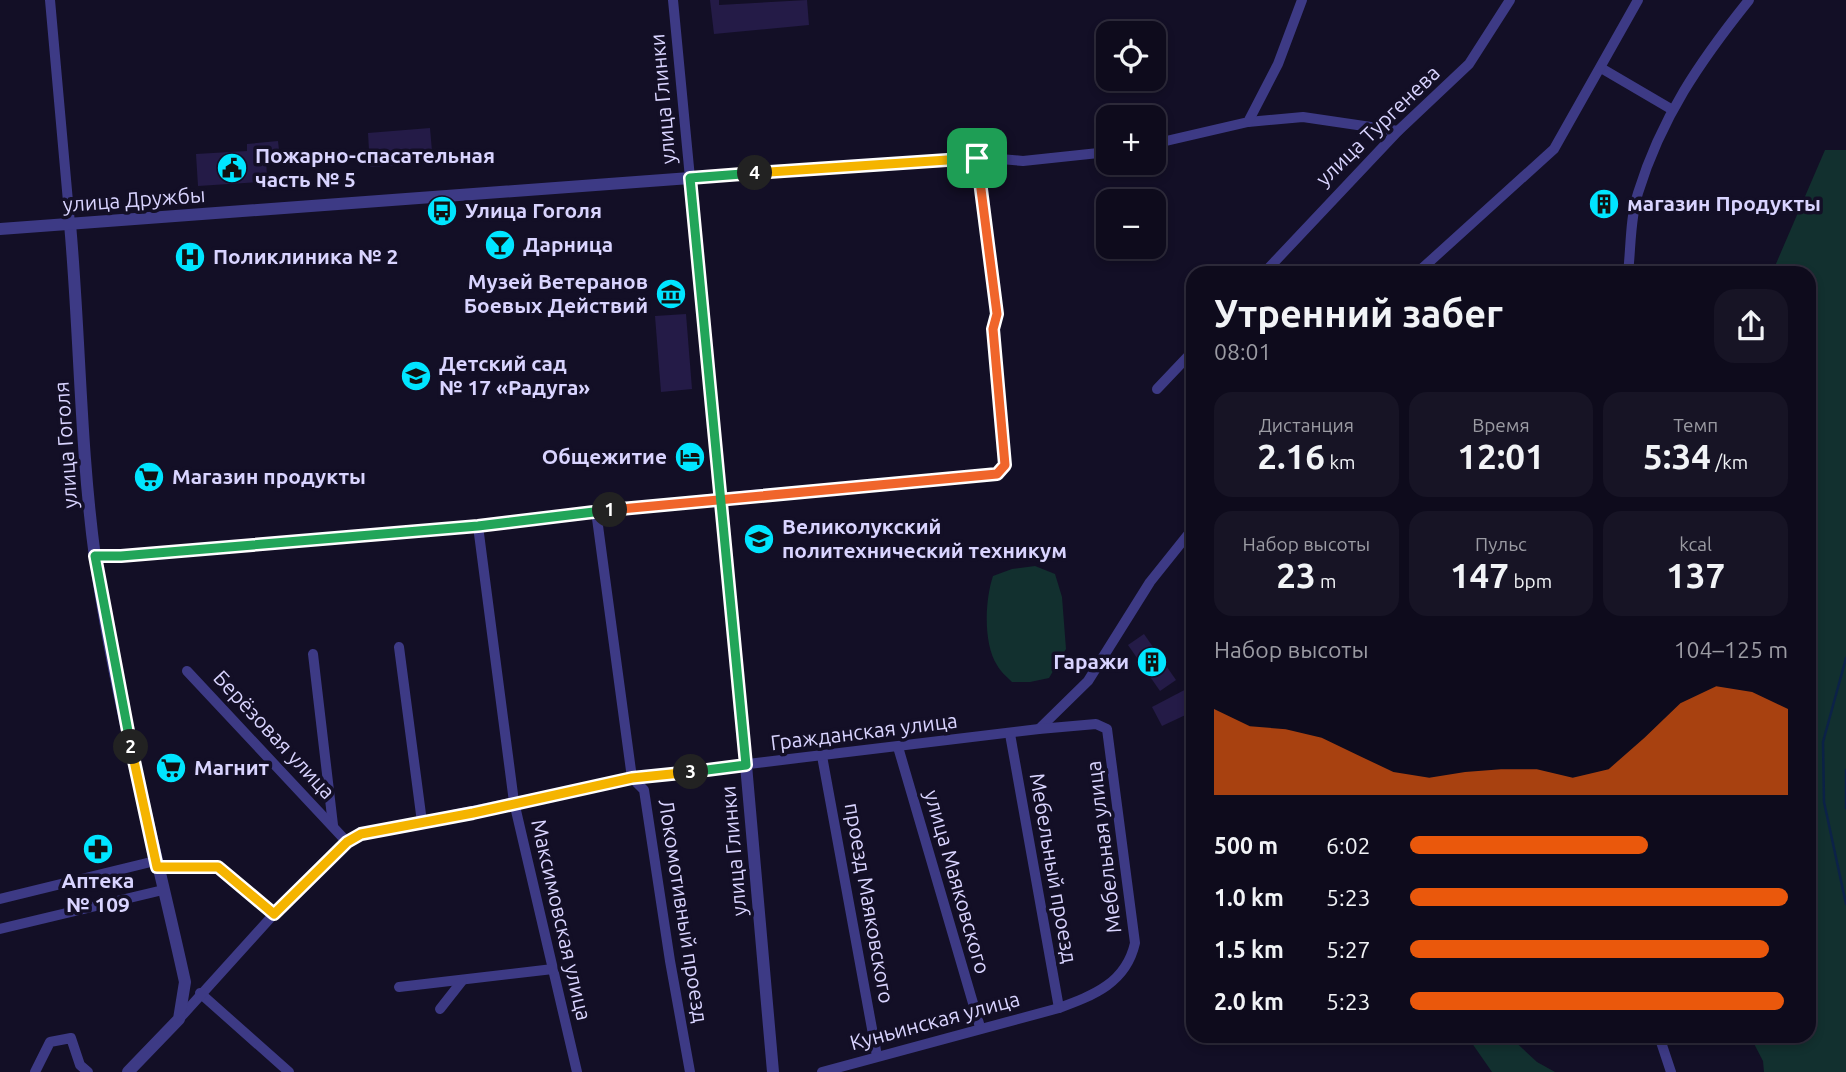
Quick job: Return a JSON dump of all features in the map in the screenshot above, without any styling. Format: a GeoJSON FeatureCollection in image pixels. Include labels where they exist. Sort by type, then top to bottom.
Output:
{"type":"FeatureCollection","features":[{"type":"Feature","properties":{"kind":"street","name":"улица Гоголя"},"geometry":{"type":"LineString","coordinates":[[50,0],[95,556],[116,674],[156,864],[185,982],[179,1019]]}},
{"type":"Feature","properties":{"kind":"street","name":"улица Глинки"},"geometry":{"type":"LineString","coordinates":[[673,0],[773,1072]]}},
{"type":"Feature","properties":{"kind":"street"},"geometry":{"type":"LineString","coordinates":[[1248,122],[1278,64],[1302,0]]}},
{"type":"Feature","properties":{"kind":"street","name":"улица Тургенева"},"geometry":{"type":"LineString","coordinates":[[1271,266],[1398,131],[1469,64],[1510,0]]}},
{"type":"Feature","properties":{"kind":"street"},"geometry":{"type":"LineString","coordinates":[[1425,266],[1554,149],[1638,0]]}},
{"type":"Feature","properties":{"kind":"street"},"geometry":{"type":"LineString","coordinates":[[1629,266],[1637,195],[1671,109],[1704,57],[1749,0]]}},
{"type":"Feature","properties":{"kind":"street"},"geometry":{"type":"LineString","coordinates":[[1601,68],[1671,109]]}},
{"type":"Feature","properties":{"kind":"street"},"geometry":{"type":"LineString","coordinates":[[1166,141],[1248,122],[1268,122],[1286,117],[1303,117],[1398,131]]}},
{"type":"Feature","properties":{"kind":"street"},"geometry":{"type":"LineString","coordinates":[[690,178],[977,158],[1023,161],[1096,153]]}},
{"type":"Feature","properties":{"kind":"street"},"geometry":{"type":"LineString","coordinates":[[95,556],[478,526],[719,498],[997,474],[1005,465],[993,329],[997,314],[977,158]]}},
{"type":"Feature","properties":{"kind":"street","name":"улица Дружбы"},"geometry":{"type":"LineString","coordinates":[[0,229],[690,178]]}},
{"type":"Feature","properties":{"kind":"street"},"geometry":{"type":"LineString","coordinates":[[1157,389],[1186,358]]}},
{"type":"Feature","properties":{"kind":"street","name":"Локомотивный проезд"},"geometry":{"type":"LineString","coordinates":[[596,511],[632,778],[644,790],[690,1072]]}},
{"type":"Feature","properties":{"kind":"street","name":"Максимовская улица"},"geometry":{"type":"LineString","coordinates":[[478,526],[513,802],[577,1072]]}},
{"type":"Feature","properties":{"kind":"street"},"geometry":{"type":"LineString","coordinates":[[1039,729],[1088,681],[1150,582],[1186,537]]}},
{"type":"Feature","properties":{"kind":"street"},"geometry":{"type":"LineString","coordinates":[[399,647],[422,822]]}},
{"type":"Feature","properties":{"kind":"street","name":"Берёзовая улица"},"geometry":{"type":"LineString","coordinates":[[313,654],[334,826]]}},
{"type":"Feature","properties":{"kind":"street","name":"Берёзовая улица"},"geometry":{"type":"LineString","coordinates":[[187,671],[347,842]]}},
{"type":"Feature","properties":{"kind":"street","name":"Гражданская улица"},"geometry":{"type":"LineString","coordinates":[[128,1072],[274,914],[347,842],[361,834],[632,778],[1039,729],[1096,724],[1107,729]]}},
{"type":"Feature","properties":{"kind":"street","name":"Мебельная улица"},"geometry":{"type":"LineString","coordinates":[[1107,729],[1133,922],[1135,943],[1131,960]]}},
{"type":"Feature","properties":{"kind":"street","name":"Мебельный проезд"},"geometry":{"type":"LineString","coordinates":[[1010,734],[1059,1008]]}},
{"type":"Feature","properties":{"kind":"street","name":"улица Маяковского"},"geometry":{"type":"LineString","coordinates":[[898,747],[980,1027]]}},
{"type":"Feature","properties":{"kind":"street","name":"проезд Маяковского"},"geometry":{"type":"LineString","coordinates":[[822,756],[877,1056]]}},
{"type":"Feature","properties":{"kind":"street"},"geometry":{"type":"LineString","coordinates":[[0,899],[156,864],[218,867],[274,914]]}},
{"type":"Feature","properties":{"kind":"street"},"geometry":{"type":"LineString","coordinates":[[0,929],[161,886]]}},
{"type":"Feature","properties":{"kind":"street","name":"Куньинская улица"},"geometry":{"type":"LineString","coordinates":[[822,1072],[980,1027],[1059,1008],[1090,997],[1119,977],[1131,960]]}},
{"type":"Feature","properties":{"kind":"street"},"geometry":{"type":"LineString","coordinates":[[399,987],[553,968]]}},
{"type":"Feature","properties":{"kind":"street"},"geometry":{"type":"LineString","coordinates":[[440,1009],[462,981]]}},
{"type":"Feature","properties":{"kind":"street"},"geometry":{"type":"LineString","coordinates":[[201,993],[289,1072]]}},
{"type":"Feature","properties":{"kind":"street"},"geometry":{"type":"LineString","coordinates":[[35,1072],[50,1042],[71,1038],[80,1065],[88,1072]]}},
{"type":"Feature","properties":{"kind":"street"},"geometry":{"type":"LineString","coordinates":[[1661,1043],[1671,1072]]}},
{"type":"Feature","properties":{"kind":"green space"},"geometry":{"type":"Polygon","coordinates":[[[1825,150],[1846,150],[1846,1072],[1764,1072],[1763,1061],[1754,1043],[1816,1043],[1816,266],[1775,266],[1825,150]]]}},
{"type":"Feature","properties":{"kind":"green space"},"geometry":{"type":"Polygon","coordinates":[[[1035,566],[1055,574],[1062,597],[1066,649],[1049,678],[1012,682],[998,667],[989,645],[987,609],[990,586],[993,576],[1012,569],[1035,566]]]}},
{"type":"Feature","properties":{"kind":"green space"},"geometry":{"type":"Polygon","coordinates":[[[1472,1043],[1517,1043],[1537,1062],[1555,1072],[1492,1072],[1472,1043]]]}},
{"type":"Feature","properties":{"kind":"building"},"geometry":{"type":"Polygon","coordinates":[[[710,0],[719,0],[719,5],[807,0],[809,25],[714,34],[710,0]]]}},
{"type":"Feature","properties":{"kind":"building"},"geometry":{"type":"Polygon","coordinates":[[[430,128],[433,163],[370,167],[368,133],[430,128]]]}},
{"type":"Feature","properties":{"kind":"building","name":"Пожарно-спасательная часть № 5"},"geometry":{"type":"Polygon","coordinates":[[[278,141],[280,159],[266,160],[267,177],[259,177],[259,182],[198,186],[196,154],[247,151],[247,144],[278,141]]]}},
{"type":"Feature","properties":{"kind":"building","name":"магазин Продукты"},"geometry":{"type":"Polygon","coordinates":[[[1596,193],[1613,194],[1613,215],[1595,215],[1596,193]]]}},
{"type":"Feature","properties":{"kind":"building"},"geometry":{"type":"Polygon","coordinates":[[[686,314],[692,389],[661,392],[655,316],[686,314]]]}},
{"type":"Feature","properties":{"kind":"building","name":"Гаражи"},"geometry":{"type":"Polygon","coordinates":[[[1144,634],[1176,680],[1160,691],[1128,645],[1144,634]]]}},
{"type":"Feature","properties":{"kind":"building"},"geometry":{"type":"Polygon","coordinates":[[[1186,689],[1186,715],[1162,726],[1152,707],[1186,689]]]}},
{"type":"Feature","properties":{"kind":"waterway"},"geometry":{"type":"LineString","coordinates":[[1846,658],[1823,742],[1824,802],[1846,904]]}},
{"type":"Feature","properties":{"kind":"waterway"},"geometry":{"type":"LineString","coordinates":[[1846,770],[1846,808]]}},
{"type":"Feature","properties":{"kind":"place","name":"Пожарно-спасательная часть № 5"},"geometry":{"type":"Point","coordinates":[232,168]}},
{"type":"Feature","properties":{"kind":"place","name":"магазин Продукты"},"geometry":{"type":"Point","coordinates":[1604,204]}},
{"type":"Feature","properties":{"kind":"place","name":"Улица Гоголя"},"geometry":{"type":"Point","coordinates":[442,211]}},
{"type":"Feature","properties":{"kind":"place","name":"Дарница"},"geometry":{"type":"Point","coordinates":[500,245]}},
{"type":"Feature","properties":{"kind":"place","name":"Поликлиника № 2"},"geometry":{"type":"Point","coordinates":[190,257]}},
{"type":"Feature","properties":{"kind":"place","name":"Музей Ветеранов Боевых Действий"},"geometry":{"type":"Point","coordinates":[671,294]}},
{"type":"Feature","properties":{"kind":"place","name":"Детский сад № 17 «Радуга»"},"geometry":{"type":"Point","coordinates":[416,376]}},
{"type":"Feature","properties":{"kind":"place","name":"Общежитие"},"geometry":{"type":"Point","coordinates":[690,457]}},
{"type":"Feature","properties":{"kind":"place","name":"Магазин продукты"},"geometry":{"type":"Point","coordinates":[149,477]}},
{"type":"Feature","properties":{"kind":"place","name":"Великолукский политехнический техникум"},"geometry":{"type":"Point","coordinates":[759,539]}},
{"type":"Feature","properties":{"kind":"place","name":"Гаражи"},"geometry":{"type":"Point","coordinates":[1152,662]}},
{"type":"Feature","properties":{"kind":"place","name":"Магнит"},"geometry":{"type":"Point","coordinates":[171,768]}},
{"type":"Feature","properties":{"kind":"place","name":"Аптека № 109"},"geometry":{"type":"Point","coordinates":[98,849]}},
{"type":"Feature","properties":{"kind":"route"},"geometry":{"type":"LineString","coordinates":[[977,158],[690,178],[719,498],[746,765],[632,778],[361,834],[347,842],[274,914],[218,867],[157,867],[123,711],[95,556],[478,526],[719,498],[997,474],[1005,465],[993,329],[997,314],[977,158]]}}]}
